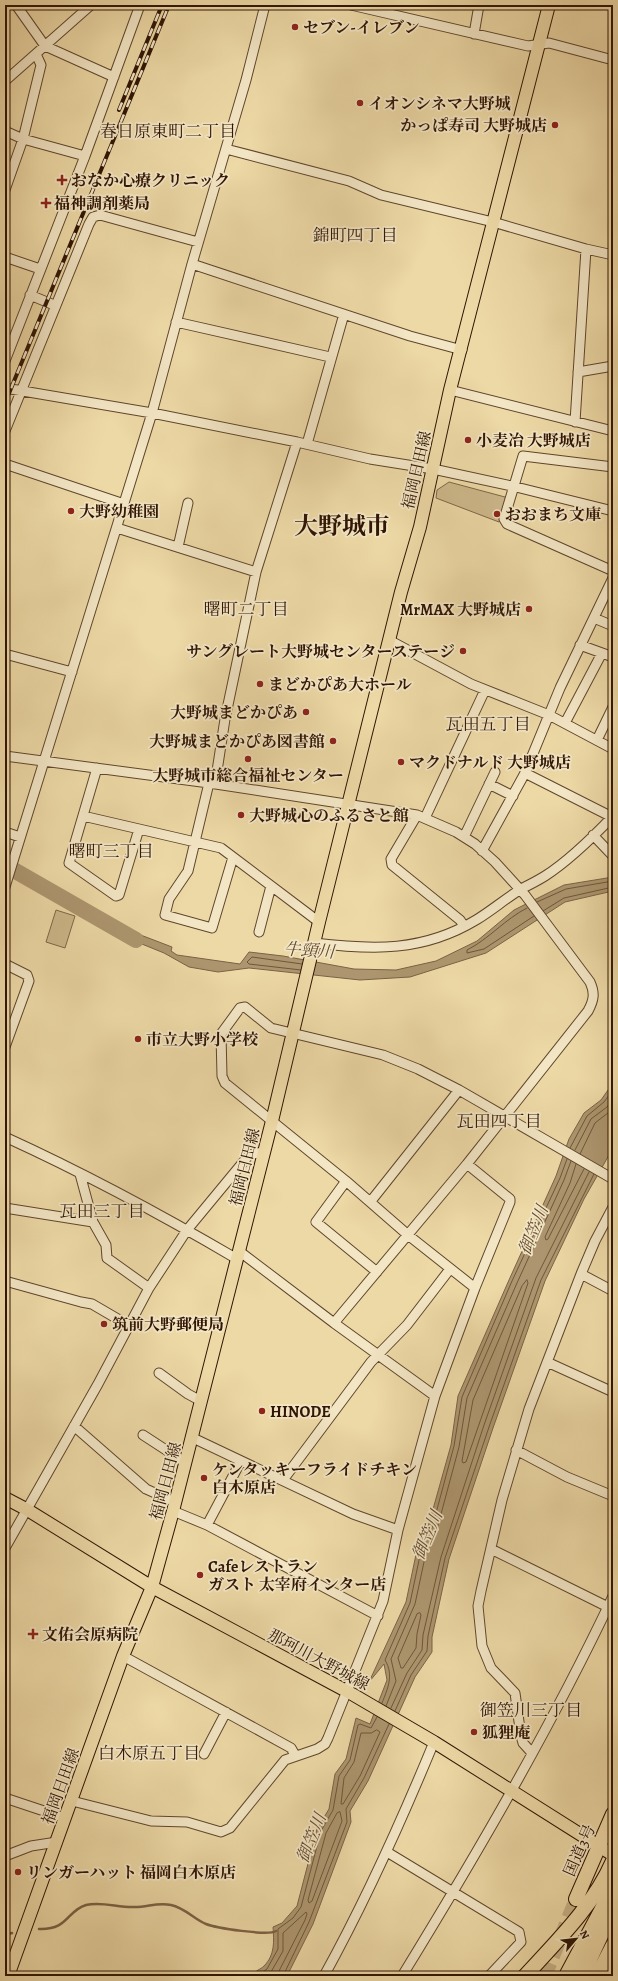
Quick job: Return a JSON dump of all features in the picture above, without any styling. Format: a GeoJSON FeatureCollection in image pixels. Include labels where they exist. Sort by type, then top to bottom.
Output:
{"type":"FeatureCollection","features":[{"type":"Feature","properties":{"kind":"highway","name":"国道3号"},"geometry":{"type":"LineString","coordinates":[[581,1902],[598,1846],[613,1814]]}},
{"type":"Feature","properties":{"kind":"highway"},"geometry":{"type":"LineString","coordinates":[[525,1976],[581,1902],[596,1892],[613,1861]]}},
{"type":"Feature","properties":{"kind":"highway"},"geometry":{"type":"LineString","coordinates":[[566,1976],[613,1888]]}},
{"type":"Feature","properties":{"kind":"highway"},"geometry":{"type":"LineString","coordinates":[[582,1976],[613,1910]]}},
{"type":"Feature","properties":{"kind":"highway"},"geometry":{"type":"LineString","coordinates":[[597,1976],[613,1946]]}},
{"type":"Feature","properties":{"kind":"highway"},"geometry":{"type":"LineString","coordinates":[[600,1976],[613,1946]]}},
{"type":"Feature","properties":{"kind":"main road","name":"福岡日田線"},"geometry":{"type":"LineString","coordinates":[[8,1976],[123,1656],[152,1588],[193,1438],[263,1152],[272,1121],[314,942],[350,804],[389,640],[420,527],[450,390],[462,350],[492,222],[540,44],[549,5]]}},
{"type":"Feature","properties":{"kind":"main road","name":"那珂川大野城線"},"geometry":{"type":"LineString","coordinates":[[5,1498],[26,1509],[152,1588],[349,1692],[434,1742],[613,1855]]}},
{"type":"Feature","properties":{"kind":"street"},"geometry":{"type":"LineString","coordinates":[[16,5],[45,46],[114,77]]}},
{"type":"Feature","properties":{"kind":"street"},"geometry":{"type":"LineString","coordinates":[[77,5],[83,13]]}},
{"type":"Feature","properties":{"kind":"street"},"geometry":{"type":"LineString","coordinates":[[5,81],[91,5]]}},
{"type":"Feature","properties":{"kind":"street"},"geometry":{"type":"LineString","coordinates":[[5,361],[85,156],[140,5]]}},
{"type":"Feature","properties":{"kind":"street"},"geometry":{"type":"LineString","coordinates":[[5,887],[7,873],[20,839],[152,413],[198,242],[226,149],[265,5]]}},
{"type":"Feature","properties":{"kind":"street"},"geometry":{"type":"LineString","coordinates":[[351,5],[528,46],[549,43],[613,60]]}},
{"type":"Feature","properties":{"kind":"street"},"geometry":{"type":"LineString","coordinates":[[474,34],[479,5]]}},
{"type":"Feature","properties":{"kind":"street"},"geometry":{"type":"LineString","coordinates":[[5,190],[23,139],[41,65],[36,54]]}},
{"type":"Feature","properties":{"kind":"street"},"geometry":{"type":"LineString","coordinates":[[5,131],[23,139],[85,156]]}},
{"type":"Feature","properties":{"kind":"street"},"geometry":{"type":"LineString","coordinates":[[226,149],[349,181],[381,196],[492,222],[586,250],[613,255]]}},
{"type":"Feature","properties":{"kind":"street"},"geometry":{"type":"LineString","coordinates":[[5,431],[88,224],[96,216],[198,242]]}},
{"type":"Feature","properties":{"kind":"street"},"geometry":{"type":"LineString","coordinates":[[575,422],[586,250]]}},
{"type":"Feature","properties":{"kind":"street"},"geometry":{"type":"LineString","coordinates":[[5,257],[40,269]]}},
{"type":"Feature","properties":{"kind":"street"},"geometry":{"type":"LineString","coordinates":[[192,264],[410,336],[462,350]]}},
{"type":"Feature","properties":{"kind":"street"},"geometry":{"type":"LineString","coordinates":[[30,295],[54,306]]}},
{"type":"Feature","properties":{"kind":"street"},"geometry":{"type":"LineString","coordinates":[[307,444],[330,357],[344,314]]}},
{"type":"Feature","properties":{"kind":"street"},"geometry":{"type":"LineString","coordinates":[[176,322],[330,357]]}},
{"type":"Feature","properties":{"kind":"street"},"geometry":{"type":"LineString","coordinates":[[578,372],[613,366]]}},
{"type":"Feature","properties":{"kind":"street"},"geometry":{"type":"LineString","coordinates":[[5,388],[20,392],[152,413],[307,444],[370,459],[433,469],[516,487],[613,511]]}},
{"type":"Feature","properties":{"kind":"street"},"geometry":{"type":"LineString","coordinates":[[450,390],[613,432]]}},
{"type":"Feature","properties":{"kind":"street"},"geometry":{"type":"LineString","coordinates":[[233,857],[212,928],[165,915],[169,899],[188,871],[195,841],[212,784],[256,572],[297,442]]}},
{"type":"Feature","properties":{"kind":"street"},"geometry":{"type":"LineString","coordinates":[[613,468],[525,455],[522,460],[516,487],[504,519],[507,524],[613,571]]}},
{"type":"Feature","properties":{"kind":"street"},"geometry":{"type":"LineString","coordinates":[[5,464],[124,504]]}},
{"type":"Feature","properties":{"kind":"street"},"geometry":{"type":"LineString","coordinates":[[178,547],[188,503]]}},
{"type":"Feature","properties":{"kind":"street"},"geometry":{"type":"LineString","coordinates":[[117,528],[256,572]]}},
{"type":"Feature","properties":{"kind":"street"},"geometry":{"type":"LineString","coordinates":[[482,851],[525,773],[560,688],[613,578]]}},
{"type":"Feature","properties":{"kind":"street"},"geometry":{"type":"LineString","coordinates":[[594,618],[613,626]]}},
{"type":"Feature","properties":{"kind":"street"},"geometry":{"type":"LineString","coordinates":[[389,640],[471,684],[549,715],[613,749]]}},
{"type":"Feature","properties":{"kind":"street"},"geometry":{"type":"LineString","coordinates":[[580,645],[613,657]]}},
{"type":"Feature","properties":{"kind":"street"},"geometry":{"type":"LineString","coordinates":[[565,723],[602,653]]}},
{"type":"Feature","properties":{"kind":"street"},"geometry":{"type":"LineString","coordinates":[[5,654],[72,672]]}},
{"type":"Feature","properties":{"kind":"street"},"geometry":{"type":"LineString","coordinates":[[464,926],[460,920],[392,866],[391,859],[421,817],[485,690]]}},
{"type":"Feature","properties":{"kind":"street"},"geometry":{"type":"LineString","coordinates":[[597,740],[613,707]]}},
{"type":"Feature","properties":{"kind":"street"},"geometry":{"type":"LineString","coordinates":[[5,756],[350,804],[421,817],[464,837],[507,874],[523,892],[590,982],[594,991],[593,1002],[588,1011],[466,1164],[334,1324]]}},
{"type":"Feature","properties":{"kind":"street"},"geometry":{"type":"LineString","coordinates":[[97,768],[69,863],[116,896],[119,895],[139,829]]}},
{"type":"Feature","properties":{"kind":"street"},"geometry":{"type":"LineString","coordinates":[[464,837],[495,772]]}},
{"type":"Feature","properties":{"kind":"street"},"geometry":{"type":"LineString","coordinates":[[314,942],[375,949],[406,946],[432,941],[464,926],[523,892],[545,876],[613,816],[525,773]]}},
{"type":"Feature","properties":{"kind":"street"},"geometry":{"type":"LineString","coordinates":[[489,784],[513,796]]}},
{"type":"Feature","properties":{"kind":"street"},"geometry":{"type":"LineString","coordinates":[[83,816],[221,848],[319,922]]}},
{"type":"Feature","properties":{"kind":"street"},"geometry":{"type":"LineString","coordinates":[[5,832],[20,839]]}},
{"type":"Feature","properties":{"kind":"street"},"geometry":{"type":"LineString","coordinates":[[593,834],[613,856]]}},
{"type":"Feature","properties":{"kind":"street"},"geometry":{"type":"LineString","coordinates":[[259,932],[271,886]]}},
{"type":"Feature","properties":{"kind":"street"},"geometry":{"type":"LineString","coordinates":[[5,964],[27,975],[29,981],[5,1047]]}},
{"type":"Feature","properties":{"kind":"street"},"geometry":{"type":"LineString","coordinates":[[475,1288],[408,1235],[371,1201],[225,1084],[222,1076],[221,1034],[240,1008],[245,1007],[271,1028],[383,1055],[418,1069],[458,1090],[613,1179]]}},
{"type":"Feature","properties":{"kind":"street"},"geometry":{"type":"LineString","coordinates":[[371,1201],[458,1090]]}},
{"type":"Feature","properties":{"kind":"street"},"geometry":{"type":"LineString","coordinates":[[5,1137],[238,1255],[435,1396]]}},
{"type":"Feature","properties":{"kind":"street"},"geometry":{"type":"LineString","coordinates":[[5,1548],[98,1384],[149,1288],[187,1230],[248,1155],[263,1152]]}},
{"type":"Feature","properties":{"kind":"street"},"geometry":{"type":"LineString","coordinates":[[72,1801],[151,1821],[187,1822],[221,1832],[230,1828],[286,1760],[295,1755],[317,1749],[325,1744],[349,1692],[378,1616],[388,1581],[398,1530],[435,1396],[475,1288],[510,1202],[510,1199],[466,1164]]}},
{"type":"Feature","properties":{"kind":"street"},"geometry":{"type":"LineString","coordinates":[[80,1174],[93,1222],[106,1245],[107,1258],[149,1288]]}},
{"type":"Feature","properties":{"kind":"street"},"geometry":{"type":"LineString","coordinates":[[346,1181],[316,1222],[377,1272]]}},
{"type":"Feature","properties":{"kind":"street"},"geometry":{"type":"LineString","coordinates":[[532,1753],[523,1743],[521,1736],[515,1693],[491,1668],[482,1646],[478,1606],[516,1450],[547,1362],[595,1241],[613,1207]]}},
{"type":"Feature","properties":{"kind":"street"},"geometry":{"type":"LineString","coordinates":[[5,1208],[93,1222]]}},
{"type":"Feature","properties":{"kind":"street"},"geometry":{"type":"LineString","coordinates":[[283,1480],[377,1354],[407,1325],[450,1269]]}},
{"type":"Feature","properties":{"kind":"street"},"geometry":{"type":"LineString","coordinates":[[582,1274],[613,1290]]}},
{"type":"Feature","properties":{"kind":"street"},"geometry":{"type":"LineString","coordinates":[[5,1281],[92,1304],[128,1325]]}},
{"type":"Feature","properties":{"kind":"street"},"geometry":{"type":"LineString","coordinates":[[547,1362],[613,1392]]}},
{"type":"Feature","properties":{"kind":"street"},"geometry":{"type":"LineString","coordinates":[[159,1373],[188,1394],[201,1401]]}},
{"type":"Feature","properties":{"kind":"street"},"geometry":{"type":"LineString","coordinates":[[74,1426],[146,1489],[206,1525],[378,1616]]}},
{"type":"Feature","properties":{"kind":"street"},"geometry":{"type":"LineString","coordinates":[[143,1435],[186,1463]]}},
{"type":"Feature","properties":{"kind":"street"},"geometry":{"type":"LineString","coordinates":[[193,1438],[353,1514],[398,1530]]}},
{"type":"Feature","properties":{"kind":"street"},"geometry":{"type":"LineString","coordinates":[[516,1450],[567,1477],[613,1496]]}},
{"type":"Feature","properties":{"kind":"street"},"geometry":{"type":"LineString","coordinates":[[206,1525],[241,1461]]}},
{"type":"Feature","properties":{"kind":"street"},"geometry":{"type":"LineString","coordinates":[[491,1549],[608,1606]]}},
{"type":"Feature","properties":{"kind":"street"},"geometry":{"type":"LineString","coordinates":[[402,1976],[512,1792],[532,1753],[551,1721],[613,1596]]}},
{"type":"Feature","properties":{"kind":"street"},"geometry":{"type":"LineString","coordinates":[[123,1656],[291,1748],[295,1755]]}},
{"type":"Feature","properties":{"kind":"street"},"geometry":{"type":"LineString","coordinates":[[204,1754],[226,1712]]}},
{"type":"Feature","properties":{"kind":"street"},"geometry":{"type":"LineString","coordinates":[[324,1976],[349,1930],[387,1852],[434,1742]]}},
{"type":"Feature","properties":{"kind":"street"},"geometry":{"type":"LineString","coordinates":[[5,1798],[65,1818]]}},
{"type":"Feature","properties":{"kind":"street"},"geometry":{"type":"LineString","coordinates":[[5,1856],[31,1846],[56,1842]]}},
{"type":"Feature","properties":{"kind":"street"},"geometry":{"type":"LineString","coordinates":[[387,1852],[519,1932],[521,1942],[489,1976]]}},
{"type":"Feature","properties":{"kind":"shaded area"},"geometry":{"type":"Polygon","coordinates":[[[449,482],[505,497],[507,501],[499,522],[436,498],[437,490],[449,482]]]}},
{"type":"Feature","properties":{"kind":"shaded area"},"geometry":{"type":"Polygon","coordinates":[[[56,910],[75,916],[65,948],[46,942],[56,910]]]}},
{"type":"Feature","properties":{"kind":"water"},"geometry":{"type":"Polygon","coordinates":[[[613,877],[613,891],[565,902],[486,953],[410,977],[360,980],[249,968],[218,972],[189,967],[164,953],[132,940],[115,928],[138,934],[172,947],[171,951],[177,955],[240,964],[249,952],[283,956],[354,969],[396,970],[436,961],[477,941],[514,910],[564,885],[613,877]]]}},
{"type":"Feature","properties":{"kind":"water","name":"御笠川"},"geometry":{"type":"Polygon","coordinates":[[[613,1083],[613,1148],[584,1199],[545,1281],[449,1559],[432,1637],[432,1652],[415,1677],[368,1781],[350,1811],[351,1822],[313,1924],[287,1976],[253,1976],[256,1971],[268,1962],[272,1953],[273,1927],[282,1923],[297,1906],[317,1829],[329,1809],[335,1774],[346,1759],[356,1718],[370,1724],[387,1680],[384,1664],[369,1682],[406,1602],[418,1545],[428,1527],[451,1445],[458,1396],[556,1176],[569,1139],[584,1113],[601,1100],[613,1083]]]}},
{"type":"Feature","properties":{"kind":"waterway","name":"牛頸川"},"geometry":{"type":"LineString","coordinates":[[5,865],[136,940]]}},
{"type":"Feature","properties":{"kind":"waterway"},"geometry":{"type":"LineString","coordinates":[[39,1929],[56,1927],[66,1920],[74,1911],[86,1905],[104,1904],[123,1907],[140,1907],[162,1904],[176,1906],[202,1922],[212,1926],[263,1933],[276,1931]]}},
{"type":"Feature","properties":{"kind":"waterway"},"geometry":{"type":"LineString","coordinates":[[5,1935],[12,1933]]}},
{"type":"Feature","properties":{"kind":"tunnel"},"geometry":{"type":"LineString","coordinates":[[545,1976],[576,1899]]}},
{"type":"Feature","properties":{"kind":"railway"},"geometry":{"type":"LineString","coordinates":[[119,110],[162,5]]}},
{"type":"Feature","properties":{"kind":"railway"},"geometry":{"type":"LineString","coordinates":[[5,403],[169,5]]}},
{"type":"Feature","properties":{"kind":"place","name":"セブン-イレブン"},"geometry":{"type":"Point","coordinates":[295,27]}},
{"type":"Feature","properties":{"kind":"place","name":"イオンシネマ大野城"},"geometry":{"type":"Point","coordinates":[360,103]}},
{"type":"Feature","properties":{"kind":"place","name":"かっぱ寿司 大野城店"},"geometry":{"type":"Point","coordinates":[555,125]}},
{"type":"Feature","properties":{"kind":"place","name":"おなか心療クリニック"},"geometry":{"type":"Point","coordinates":[62,180]}},
{"type":"Feature","properties":{"kind":"place","name":"福神調剤薬局"},"geometry":{"type":"Point","coordinates":[46,203]}},
{"type":"Feature","properties":{"kind":"place","name":"小麦冶 大野城店"},"geometry":{"type":"Point","coordinates":[468,440]}},
{"type":"Feature","properties":{"kind":"place","name":"大野幼稚園"},"geometry":{"type":"Point","coordinates":[71,511]}},
{"type":"Feature","properties":{"kind":"place","name":"おおまち文庫"},"geometry":{"type":"Point","coordinates":[497,514]}},
{"type":"Feature","properties":{"kind":"place","name":"MrMAX 大野城店"},"geometry":{"type":"Point","coordinates":[529,609]}},
{"type":"Feature","properties":{"kind":"place","name":"サングレート大野城センターステージ"},"geometry":{"type":"Point","coordinates":[463,651]}},
{"type":"Feature","properties":{"kind":"place","name":"まどかぴあ大ホール"},"geometry":{"type":"Point","coordinates":[260,684]}},
{"type":"Feature","properties":{"kind":"place","name":"大野城まどかぴあ"},"geometry":{"type":"Point","coordinates":[306,712]}},
{"type":"Feature","properties":{"kind":"place","name":"大野城まどかぴあ図書館"},"geometry":{"type":"Point","coordinates":[333,741]}},
{"type":"Feature","properties":{"kind":"place","name":"大野城市総合福祉センター"},"geometry":{"type":"Point","coordinates":[248,759]}},
{"type":"Feature","properties":{"kind":"place","name":"マクドナルド 大野城店"},"geometry":{"type":"Point","coordinates":[401,762]}},
{"type":"Feature","properties":{"kind":"place","name":"大野城心のふるさと館"},"geometry":{"type":"Point","coordinates":[241,815]}},
{"type":"Feature","properties":{"kind":"place","name":"市立大野小学校"},"geometry":{"type":"Point","coordinates":[138,1039]}},
{"type":"Feature","properties":{"kind":"place","name":"筑前大野郵便局"},"geometry":{"type":"Point","coordinates":[104,1324]}},
{"type":"Feature","properties":{"kind":"place","name":"HINODE"},"geometry":{"type":"Point","coordinates":[262,1411]}},
{"type":"Feature","properties":{"kind":"place","name":"ケンタッキーフライドチキン 白木原店"},"geometry":{"type":"Point","coordinates":[204,1478]}},
{"type":"Feature","properties":{"kind":"place","name":"Cafeレストラン ガスト 太宰府インター店"},"geometry":{"type":"Point","coordinates":[200,1575]}},
{"type":"Feature","properties":{"kind":"place","name":"文佑会原病院"},"geometry":{"type":"Point","coordinates":[33,1634]}},
{"type":"Feature","properties":{"kind":"place","name":"狐狸庵"},"geometry":{"type":"Point","coordinates":[474,1732]}},
{"type":"Feature","properties":{"kind":"place","name":"リンガーハット 福岡白木原店"},"geometry":{"type":"Point","coordinates":[18,1872]}},
{"type":"Feature","properties":{"kind":"district","name":"春日原東町二丁目"},"geometry":{"type":"Point","coordinates":[168,131]}},
{"type":"Feature","properties":{"kind":"district","name":"錦町四丁目"},"geometry":{"type":"Point","coordinates":[355,235]}},
{"type":"Feature","properties":{"kind":"district","name":"大野城市"},"geometry":{"type":"Point","coordinates":[342,526]}},
{"type":"Feature","properties":{"kind":"district","name":"曙町二丁目"},"geometry":{"type":"Point","coordinates":[246,609]}},
{"type":"Feature","properties":{"kind":"district","name":"瓦田五丁目"},"geometry":{"type":"Point","coordinates":[488,724]}},
{"type":"Feature","properties":{"kind":"district","name":"曙町三丁目"},"geometry":{"type":"Point","coordinates":[111,851]}},
{"type":"Feature","properties":{"kind":"district","name":"瓦田四丁目"},"geometry":{"type":"Point","coordinates":[499,1121]}},
{"type":"Feature","properties":{"kind":"district","name":"瓦田三丁目"},"geometry":{"type":"Point","coordinates":[102,1211]}},
{"type":"Feature","properties":{"kind":"district","name":"御笠川三丁目"},"geometry":{"type":"Point","coordinates":[531,1710]}},
{"type":"Feature","properties":{"kind":"district","name":"白木原五丁目"},"geometry":{"type":"Point","coordinates":[149,1753]}}]}
